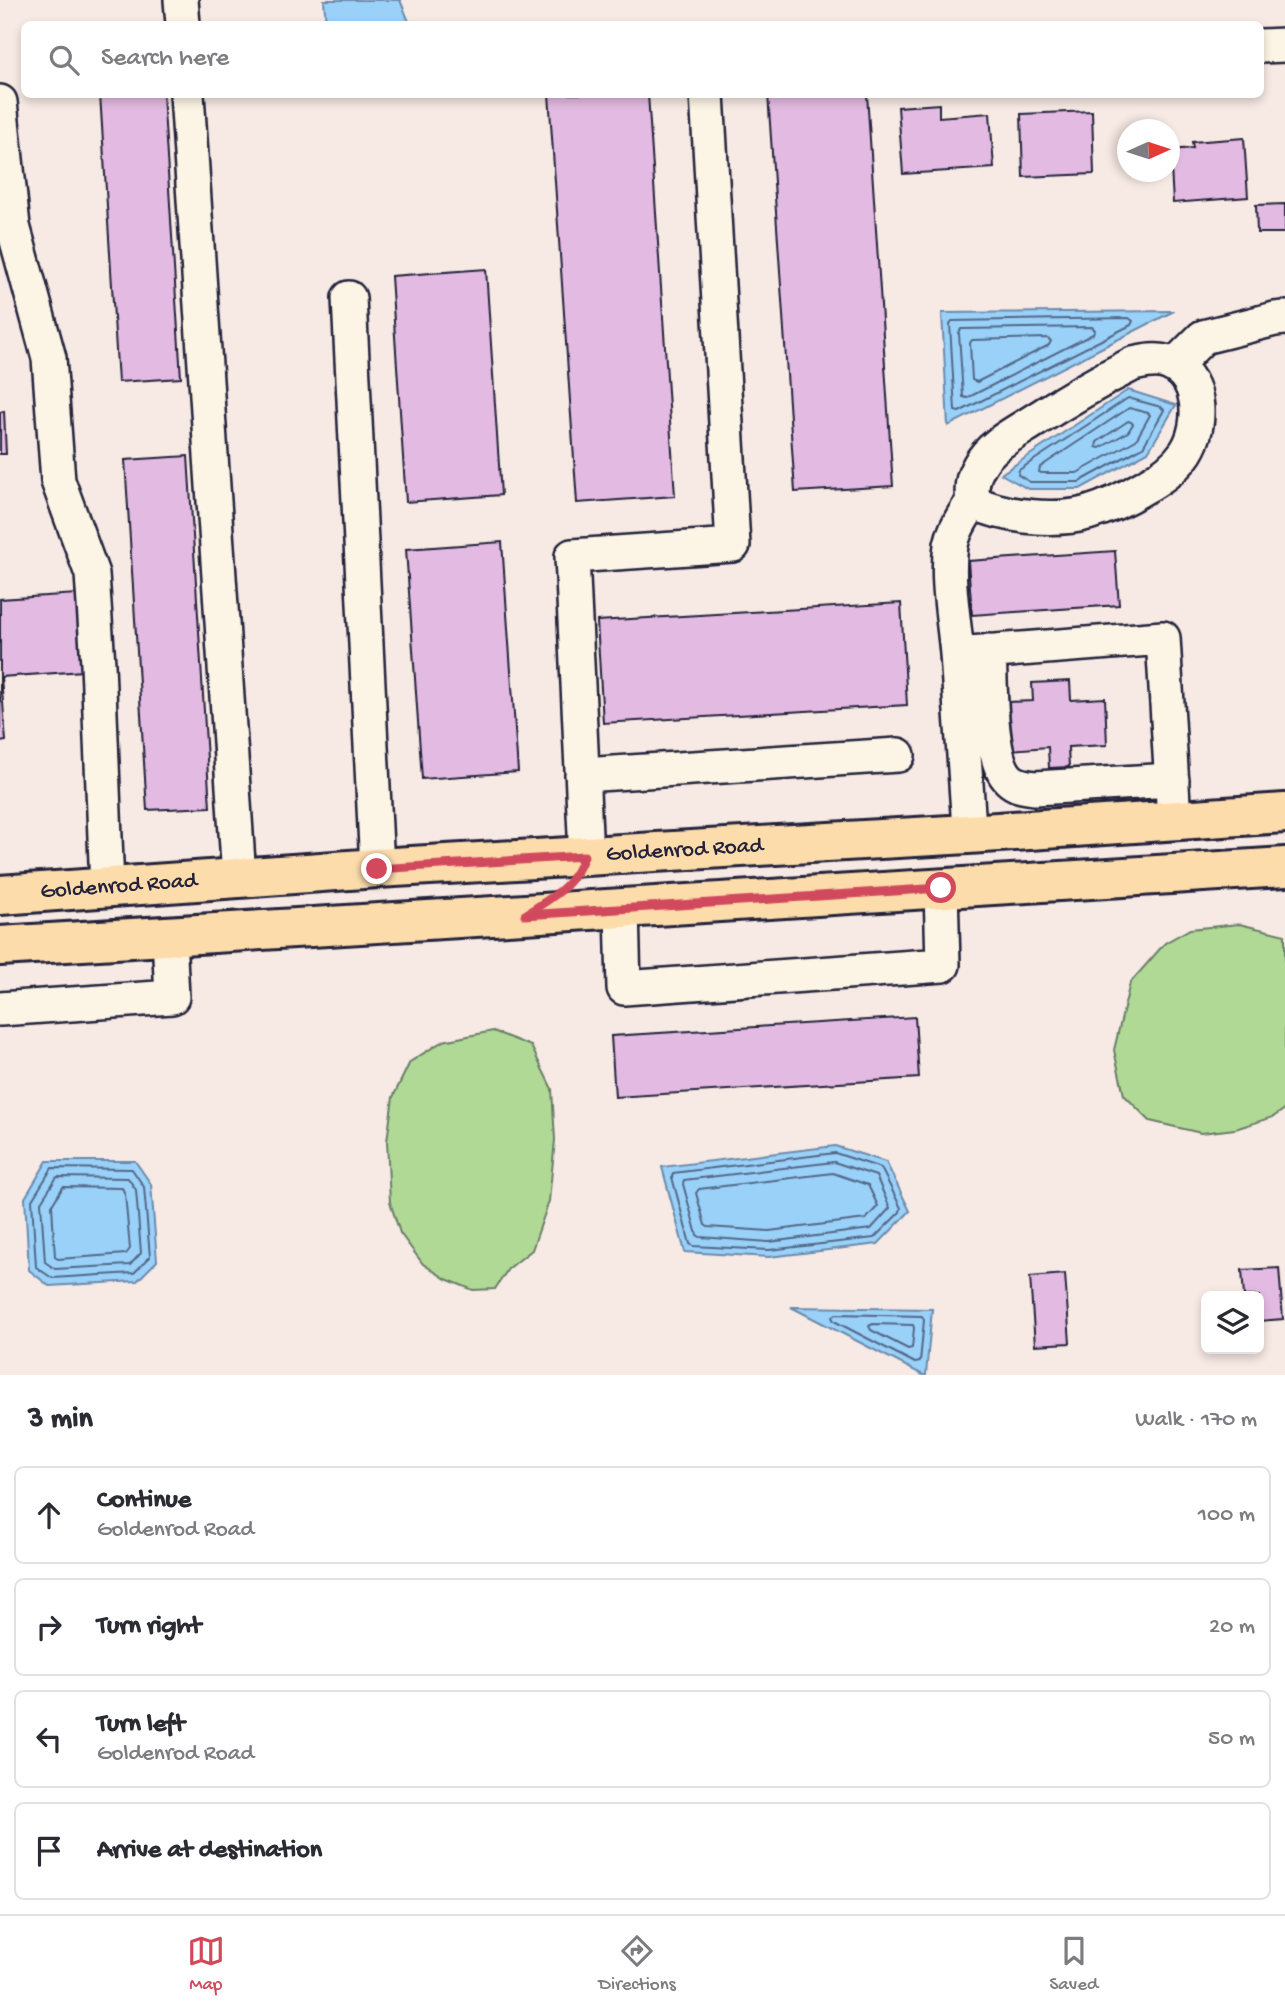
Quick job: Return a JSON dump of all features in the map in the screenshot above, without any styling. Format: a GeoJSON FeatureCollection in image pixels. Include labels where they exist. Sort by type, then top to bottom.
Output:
{"type":"FeatureCollection","features":[{"type":"Feature","properties":{"kind":"main road","name":"Goldenrod Road"},"geometry":{"type":"LineString","coordinates":[[0,895],[1285,813]]}},
{"type":"Feature","properties":{"kind":"main road"},"geometry":{"type":"LineString","coordinates":[[622,909],[639,885],[652,876],[678,866],[689,850]]}},
{"type":"Feature","properties":{"kind":"main road"},"geometry":{"type":"LineString","coordinates":[[525,915],[568,886],[578,872],[584,856]]}},
{"type":"Feature","properties":{"kind":"main road"},"geometry":{"type":"LineString","coordinates":[[0,946],[1285,867]]}},
{"type":"Feature","properties":{"kind":"lane"},"geometry":{"type":"LineString","coordinates":[[181,0],[183,21]]}},
{"type":"Feature","properties":{"kind":"lane"},"geometry":{"type":"LineString","coordinates":[[1264,46],[1285,45]]}},
{"type":"Feature","properties":{"kind":"lane"},"geometry":{"type":"LineString","coordinates":[[187,98],[239,878]]}},
{"type":"Feature","properties":{"kind":"lane"},"geometry":{"type":"LineString","coordinates":[[584,856],[586,834],[572,556],[733,545],[707,98]]}},
{"type":"Feature","properties":{"kind":"lane"},"geometry":{"type":"LineString","coordinates":[[0,102],[13,226],[49,358],[58,481],[92,575],[107,887]]}},
{"type":"Feature","properties":{"kind":"lane"},"geometry":{"type":"LineString","coordinates":[[349,298],[377,869]]}},
{"type":"Feature","properties":{"kind":"lane"},"geometry":{"type":"LineString","coordinates":[[1174,366],[1203,337],[1285,318]]}},
{"type":"Feature","properties":{"kind":"lane"},"geometry":{"type":"LineString","coordinates":[[973,502],[984,508],[1014,514],[1069,516],[1089,513],[1125,499],[1172,469],[1187,451],[1197,426],[1197,401],[1191,383],[1180,369],[1164,362],[1133,363],[1055,407],[1000,443],[980,463],[973,477],[973,502],[951,543],[951,589],[973,652],[1004,774],[1020,786],[1035,788],[1172,780]]}},
{"type":"Feature","properties":{"kind":"lane"},"geometry":{"type":"LineString","coordinates":[[973,652],[1163,638],[1174,819]]}},
{"type":"Feature","properties":{"kind":"lane"},"geometry":{"type":"LineString","coordinates":[[968,834],[973,652]]}},
{"type":"Feature","properties":{"kind":"lane"},"geometry":{"type":"LineString","coordinates":[[582,775],[898,755]]}},
{"type":"Feature","properties":{"kind":"lane"},"geometry":{"type":"LineString","coordinates":[[622,909],[624,988],[943,965],[941,888]]}},
{"type":"Feature","properties":{"kind":"lane"},"geometry":{"type":"LineString","coordinates":[[0,1009],[172,997],[169,936]]}},
{"type":"Feature","properties":{"kind":"green space"},"geometry":{"type":"Polygon","coordinates":[[[1239,924],[1285,935],[1285,1109],[1273,1117],[1235,1129],[1201,1133],[1150,1121],[1124,1095],[1114,1050],[1130,983],[1165,943],[1190,929],[1239,924]]]}},
{"type":"Feature","properties":{"kind":"green space"},"geometry":{"type":"Polygon","coordinates":[[[493,1031],[531,1046],[552,1089],[555,1140],[549,1201],[532,1250],[508,1269],[495,1289],[473,1290],[446,1279],[423,1264],[400,1233],[390,1202],[387,1141],[393,1097],[410,1062],[443,1041],[493,1031]]]}},
{"type":"Feature","properties":{"kind":"water"},"geometry":{"type":"Polygon","coordinates":[[[324,0],[400,0],[409,21],[326,21],[324,0]]]}},
{"type":"Feature","properties":{"kind":"water"},"geometry":{"type":"Polygon","coordinates":[[[1174,311],[948,426],[942,313],[1174,311]]]}},
{"type":"Feature","properties":{"kind":"water"},"geometry":{"type":"Polygon","coordinates":[[[1128,390],[1176,405],[1148,452],[1080,489],[1028,489],[1001,474],[1128,390]]]}},
{"type":"Feature","properties":{"kind":"water"},"geometry":{"type":"Polygon","coordinates":[[[835,1146],[886,1162],[910,1211],[878,1244],[769,1257],[685,1252],[662,1167],[835,1146]]]}},
{"type":"Feature","properties":{"kind":"water"},"geometry":{"type":"Polygon","coordinates":[[[47,1161],[135,1161],[151,1184],[157,1261],[137,1281],[49,1286],[29,1270],[25,1198],[47,1161]]]}},
{"type":"Feature","properties":{"kind":"water"},"geometry":{"type":"Polygon","coordinates":[[[791,1307],[932,1309],[926,1375],[923,1375],[791,1307]]]}},
{"type":"Feature","properties":{"kind":"building"},"geometry":{"type":"Polygon","coordinates":[[[100,98],[163,98],[181,378],[118,382],[100,98]]]}},
{"type":"Feature","properties":{"kind":"building"},"geometry":{"type":"Polygon","coordinates":[[[549,98],[648,98],[675,496],[577,503],[549,98]]]}},
{"type":"Feature","properties":{"kind":"building"},"geometry":{"type":"Polygon","coordinates":[[[768,98],[867,98],[893,486],[795,492],[768,98]]]}},
{"type":"Feature","properties":{"kind":"building"},"geometry":{"type":"Polygon","coordinates":[[[939,104],[939,117],[990,113],[994,168],[903,174],[898,107],[939,104]]]}},
{"type":"Feature","properties":{"kind":"building"},"geometry":{"type":"Polygon","coordinates":[[[1092,111],[1094,174],[1023,177],[1021,114],[1092,111]]]}},
{"type":"Feature","properties":{"kind":"building"},"geometry":{"type":"Polygon","coordinates":[[[1244,138],[1248,197],[1173,203],[1172,182],[1180,182],[1180,149],[1193,148],[1192,142],[1244,138]]]}},
{"type":"Feature","properties":{"kind":"building"},"geometry":{"type":"Polygon","coordinates":[[[1285,204],[1285,233],[1257,233],[1256,205],[1285,204]]]}},
{"type":"Feature","properties":{"kind":"building"},"geometry":{"type":"Polygon","coordinates":[[[486,269],[501,495],[406,502],[391,276],[486,269]]]}},
{"type":"Feature","properties":{"kind":"building"},"geometry":{"type":"Polygon","coordinates":[[[4,411],[6,454],[0,454],[0,412],[4,411]]]}},
{"type":"Feature","properties":{"kind":"building"},"geometry":{"type":"Polygon","coordinates":[[[188,456],[210,807],[147,810],[125,460],[188,456]]]}},
{"type":"Feature","properties":{"kind":"building"},"geometry":{"type":"Polygon","coordinates":[[[502,542],[518,772],[422,779],[406,549],[502,542]]]}},
{"type":"Feature","properties":{"kind":"building"},"geometry":{"type":"Polygon","coordinates":[[[1115,551],[1119,605],[972,615],[968,561],[1115,551]]]}},
{"type":"Feature","properties":{"kind":"building"},"geometry":{"type":"Polygon","coordinates":[[[77,594],[83,671],[1,677],[6,741],[0,742],[0,599],[77,594]]]}},
{"type":"Feature","properties":{"kind":"building"},"geometry":{"type":"Polygon","coordinates":[[[901,603],[907,705],[603,723],[597,621],[901,603]]]}},
{"type":"Feature","properties":{"kind":"building"},"geometry":{"type":"Polygon","coordinates":[[[1070,681],[1071,700],[1105,698],[1107,745],[1068,747],[1069,767],[1049,768],[1048,747],[1010,750],[1007,702],[1033,701],[1032,683],[1070,681]]]}},
{"type":"Feature","properties":{"kind":"building"},"geometry":{"type":"Polygon","coordinates":[[[915,1017],[919,1078],[615,1097],[611,1036],[915,1017]]]}},
{"type":"Feature","properties":{"kind":"building"},"geometry":{"type":"Polygon","coordinates":[[[1279,1268],[1283,1319],[1264,1321],[1264,1291],[1244,1291],[1242,1270],[1279,1268]]]}},
{"type":"Feature","properties":{"kind":"building"},"geometry":{"type":"Polygon","coordinates":[[[1065,1274],[1070,1343],[1035,1345],[1030,1277],[1065,1274]]]}},
{"type":"Feature","properties":{"kind":"route"},"geometry":{"type":"LineString","coordinates":[[377,869],[584,856],[578,872],[568,886],[525,915],[941,888]]}}]}
